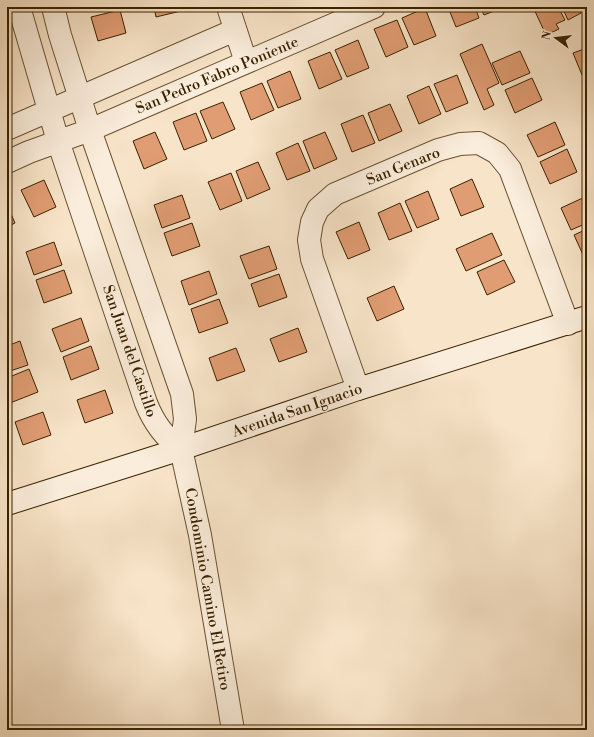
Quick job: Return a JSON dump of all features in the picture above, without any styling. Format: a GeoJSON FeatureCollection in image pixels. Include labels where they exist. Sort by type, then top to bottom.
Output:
{"type":"FeatureCollection","features":[{"type":"Feature","properties":{"kind":"street","name":"San Juan del Castillo"},"geometry":{"type":"LineString","coordinates":[[19,7],[58,141],[152,418],[160,431],[181,449]]}},
{"type":"Feature","properties":{"kind":"street"},"geometry":{"type":"LineString","coordinates":[[53,7],[60,35],[90,130],[182,394],[185,419],[181,449]]}},
{"type":"Feature","properties":{"kind":"street"},"geometry":{"type":"LineString","coordinates":[[228,7],[246,62]]}},
{"type":"Feature","properties":{"kind":"street","name":"San Pedro Fabro Poniente"},"geometry":{"type":"LineString","coordinates":[[7,162],[58,141],[90,130],[374,7]]}},
{"type":"Feature","properties":{"kind":"street"},"geometry":{"type":"LineString","coordinates":[[7,129],[235,30]]}},
{"type":"Feature","properties":{"kind":"street","name":"San Genaro"},"geometry":{"type":"LineString","coordinates":[[358,389],[312,259],[309,240],[312,222],[318,209],[335,194],[438,150],[460,144],[479,144],[497,153],[510,169],[578,320]]}},
{"type":"Feature","properties":{"kind":"street"},"geometry":{"type":"LineString","coordinates":[[86,223],[118,213]]}},
{"type":"Feature","properties":{"kind":"street","name":"Avenida San Ignacio"},"geometry":{"type":"LineString","coordinates":[[7,504],[181,449],[358,389],[578,320]]}},
{"type":"Feature","properties":{"kind":"street","name":"Condominio Camino El Retiro"},"geometry":{"type":"LineString","coordinates":[[181,449],[200,535],[233,730]]}},
{"type":"Feature","properties":{"kind":"building"},"geometry":{"type":"Polygon","coordinates":[[[154,7],[184,7],[185,10],[156,17],[154,7]]]}},
{"type":"Feature","properties":{"kind":"building"},"geometry":{"type":"Polygon","coordinates":[[[448,7],[475,7],[479,18],[456,27],[448,7]]]}},
{"type":"Feature","properties":{"kind":"building"},"geometry":{"type":"Polygon","coordinates":[[[480,7],[504,7],[484,15],[480,7]]]}},
{"type":"Feature","properties":{"kind":"building"},"geometry":{"type":"Polygon","coordinates":[[[533,7],[558,7],[565,20],[556,24],[559,29],[546,35],[533,7]]]}},
{"type":"Feature","properties":{"kind":"building"},"geometry":{"type":"Polygon","coordinates":[[[562,7],[582,7],[579,9],[581,13],[568,20],[562,7]]]}},
{"type":"Feature","properties":{"kind":"building"},"geometry":{"type":"Polygon","coordinates":[[[425,8],[436,36],[414,45],[402,18],[425,8]]]}},
{"type":"Feature","properties":{"kind":"building"},"geometry":{"type":"Polygon","coordinates":[[[120,10],[126,33],[98,41],[91,17],[120,10]]]}},
{"type":"Feature","properties":{"kind":"building"},"geometry":{"type":"Polygon","coordinates":[[[397,20],[408,47],[386,57],[374,29],[397,20]]]}},
{"type":"Feature","properties":{"kind":"building"},"geometry":{"type":"Polygon","coordinates":[[[358,40],[369,68],[347,77],[335,50],[358,40]]]}},
{"type":"Feature","properties":{"kind":"building"},"geometry":{"type":"Polygon","coordinates":[[[482,44],[499,83],[487,89],[494,105],[484,110],[460,54],[482,44]]]}},
{"type":"Feature","properties":{"kind":"building"},"geometry":{"type":"Polygon","coordinates":[[[587,48],[587,73],[582,75],[573,53],[587,48]]]}},
{"type":"Feature","properties":{"kind":"building"},"geometry":{"type":"Polygon","coordinates":[[[520,51],[530,73],[502,85],[492,63],[520,51]]]}},
{"type":"Feature","properties":{"kind":"building"},"geometry":{"type":"Polygon","coordinates":[[[330,52],[342,79],[319,89],[308,61],[330,52]]]}},
{"type":"Feature","properties":{"kind":"building"},"geometry":{"type":"Polygon","coordinates":[[[290,71],[301,99],[278,108],[267,81],[290,71]]]}},
{"type":"Feature","properties":{"kind":"building"},"geometry":{"type":"Polygon","coordinates":[[[457,75],[468,103],[446,112],[434,84],[457,75]]]}},
{"type":"Feature","properties":{"kind":"building"},"geometry":{"type":"Polygon","coordinates":[[[532,78],[542,100],[515,113],[505,90],[532,78]]]}},
{"type":"Feature","properties":{"kind":"building"},"geometry":{"type":"Polygon","coordinates":[[[587,78],[587,89],[583,79],[587,78]]]}},
{"type":"Feature","properties":{"kind":"building"},"geometry":{"type":"Polygon","coordinates":[[[262,83],[274,110],[251,120],[240,92],[262,83]]]}},
{"type":"Feature","properties":{"kind":"building"},"geometry":{"type":"Polygon","coordinates":[[[429,86],[441,114],[419,124],[407,96],[429,86]]]}},
{"type":"Feature","properties":{"kind":"building"},"geometry":{"type":"Polygon","coordinates":[[[223,102],[235,129],[212,139],[200,111],[223,102]]]}},
{"type":"Feature","properties":{"kind":"building"},"geometry":{"type":"Polygon","coordinates":[[[390,104],[402,131],[379,141],[368,113],[390,104]]]}},
{"type":"Feature","properties":{"kind":"building"},"geometry":{"type":"Polygon","coordinates":[[[196,113],[207,141],[184,150],[173,122],[196,113]]]}},
{"type":"Feature","properties":{"kind":"building"},"geometry":{"type":"Polygon","coordinates":[[[363,115],[375,143],[352,152],[341,124],[363,115]]]}},
{"type":"Feature","properties":{"kind":"building"},"geometry":{"type":"Polygon","coordinates":[[[555,122],[565,145],[538,157],[527,135],[555,122]]]}},
{"type":"Feature","properties":{"kind":"building"},"geometry":{"type":"Polygon","coordinates":[[[155,132],[167,159],[144,169],[133,141],[155,132]]]}},
{"type":"Feature","properties":{"kind":"building"},"geometry":{"type":"Polygon","coordinates":[[[325,132],[337,159],[314,169],[303,141],[325,132]]]}},
{"type":"Feature","properties":{"kind":"building"},"geometry":{"type":"Polygon","coordinates":[[[298,143],[310,171],[287,180],[276,153],[298,143]]]}},
{"type":"Feature","properties":{"kind":"building"},"geometry":{"type":"Polygon","coordinates":[[[567,149],[577,172],[550,184],[540,162],[567,149]]]}},
{"type":"Feature","properties":{"kind":"building"},"geometry":{"type":"Polygon","coordinates":[[[258,162],[270,189],[247,199],[236,171],[258,162]]]}},
{"type":"Feature","properties":{"kind":"building"},"geometry":{"type":"Polygon","coordinates":[[[231,173],[242,201],[220,210],[208,182],[231,173]]]}},
{"type":"Feature","properties":{"kind":"building"},"geometry":{"type":"Polygon","coordinates":[[[472,179],[484,207],[461,216],[450,189],[472,179]]]}},
{"type":"Feature","properties":{"kind":"building"},"geometry":{"type":"Polygon","coordinates":[[[44,180],[56,207],[34,217],[21,190],[44,180]]]}},
{"type":"Feature","properties":{"kind":"building"},"geometry":{"type":"Polygon","coordinates":[[[428,191],[439,219],[417,228],[405,201],[428,191]]]}},
{"type":"Feature","properties":{"kind":"building"},"geometry":{"type":"Polygon","coordinates":[[[182,195],[190,218],[162,228],[154,205],[182,195]]]}},
{"type":"Feature","properties":{"kind":"building"},"geometry":{"type":"Polygon","coordinates":[[[587,196],[587,223],[571,230],[561,208],[587,196]]]}},
{"type":"Feature","properties":{"kind":"building"},"geometry":{"type":"Polygon","coordinates":[[[400,203],[412,231],[389,240],[378,213],[400,203]]]}},
{"type":"Feature","properties":{"kind":"building"},"geometry":{"type":"Polygon","coordinates":[[[7,205],[15,223],[7,227],[7,205]]]}},
{"type":"Feature","properties":{"kind":"building"},"geometry":{"type":"Polygon","coordinates":[[[359,222],[370,250],[348,259],[336,232],[359,222]]]}},
{"type":"Feature","properties":{"kind":"building"},"geometry":{"type":"Polygon","coordinates":[[[192,223],[200,246],[172,256],[164,233],[192,223]]]}},
{"type":"Feature","properties":{"kind":"building"},"geometry":{"type":"Polygon","coordinates":[[[587,229],[587,256],[584,257],[574,235],[587,229]]]}},
{"type":"Feature","properties":{"kind":"building"},"geometry":{"type":"Polygon","coordinates":[[[492,233],[502,255],[466,271],[456,249],[492,233]]]}},
{"type":"Feature","properties":{"kind":"building"},"geometry":{"type":"Polygon","coordinates":[[[54,242],[62,265],[34,275],[26,252],[54,242]]]}},
{"type":"Feature","properties":{"kind":"building"},"geometry":{"type":"Polygon","coordinates":[[[269,246],[277,269],[249,279],[240,256],[269,246]]]}},
{"type":"Feature","properties":{"kind":"building"},"geometry":{"type":"Polygon","coordinates":[[[504,260],[515,282],[487,295],[477,272],[504,260]]]}},
{"type":"Feature","properties":{"kind":"building"},"geometry":{"type":"Polygon","coordinates":[[[64,270],[72,293],[44,303],[36,280],[64,270]]]}},
{"type":"Feature","properties":{"kind":"building"},"geometry":{"type":"Polygon","coordinates":[[[209,271],[217,294],[189,305],[181,281],[209,271]]]}},
{"type":"Feature","properties":{"kind":"building"},"geometry":{"type":"Polygon","coordinates":[[[279,274],[287,297],[259,307],[251,284],[279,274]]]}},
{"type":"Feature","properties":{"kind":"building"},"geometry":{"type":"Polygon","coordinates":[[[394,286],[404,309],[377,321],[367,298],[394,286]]]}},
{"type":"Feature","properties":{"kind":"building"},"geometry":{"type":"Polygon","coordinates":[[[219,299],[228,323],[199,333],[191,309],[219,299]]]}},
{"type":"Feature","properties":{"kind":"building"},"geometry":{"type":"Polygon","coordinates":[[[81,318],[89,341],[61,352],[52,329],[81,318]]]}},
{"type":"Feature","properties":{"kind":"building"},"geometry":{"type":"Polygon","coordinates":[[[298,328],[307,352],[279,362],[270,339],[298,328]]]}},
{"type":"Feature","properties":{"kind":"building"},"geometry":{"type":"Polygon","coordinates":[[[20,341],[28,365],[7,372],[7,346],[20,341]]]}},
{"type":"Feature","properties":{"kind":"building"},"geometry":{"type":"Polygon","coordinates":[[[91,346],[99,369],[71,380],[63,357],[91,346]]]}},
{"type":"Feature","properties":{"kind":"building"},"geometry":{"type":"Polygon","coordinates":[[[236,348],[245,371],[217,381],[209,358],[236,348]]]}},
{"type":"Feature","properties":{"kind":"building"},"geometry":{"type":"Polygon","coordinates":[[[29,369],[38,392],[10,403],[7,395],[7,378],[29,369]]]}},
{"type":"Feature","properties":{"kind":"building"},"geometry":{"type":"Polygon","coordinates":[[[105,390],[113,413],[85,423],[77,400],[105,390]]]}},
{"type":"Feature","properties":{"kind":"building"},"geometry":{"type":"Polygon","coordinates":[[[43,412],[51,435],[23,445],[15,422],[43,412]]]}}]}
